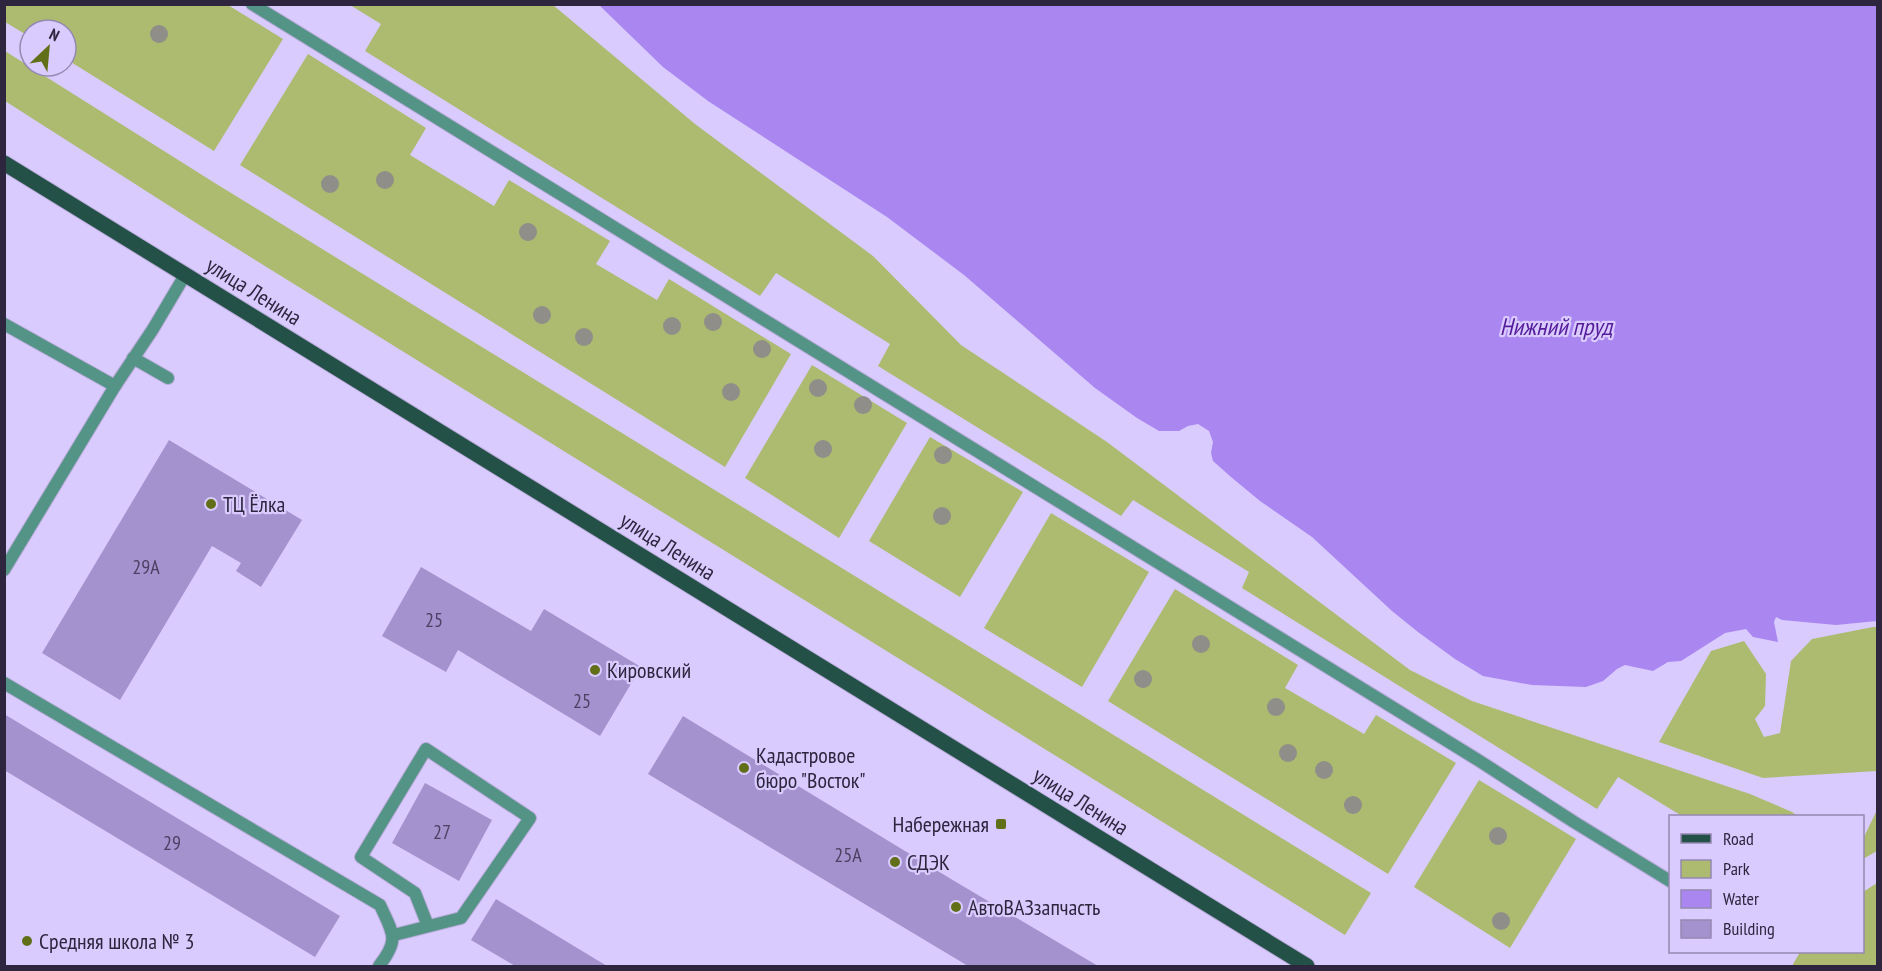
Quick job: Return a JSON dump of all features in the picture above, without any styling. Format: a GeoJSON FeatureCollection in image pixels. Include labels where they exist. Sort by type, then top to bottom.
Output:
{"type":"FeatureCollection","features":[{"type":"Feature","properties":{"kind":"main road","name":"улица Ленина"},"geometry":{"type":"LineString","coordinates":[[4,163],[1307,966]]}},
{"type":"Feature","properties":{"kind":"street"},"geometry":{"type":"LineString","coordinates":[[252,4],[1669,880]]}},
{"type":"Feature","properties":{"kind":"street"},"geometry":{"type":"LineString","coordinates":[[4,570],[185,274]]}},
{"type":"Feature","properties":{"kind":"street"},"geometry":{"type":"LineString","coordinates":[[4,324],[115,386]]}},
{"type":"Feature","properties":{"kind":"street"},"geometry":{"type":"LineString","coordinates":[[133,358],[168,378]]}},
{"type":"Feature","properties":{"kind":"street"},"geometry":{"type":"LineString","coordinates":[[4,683],[380,904],[394,935],[390,952],[379,966]]}},
{"type":"Feature","properties":{"kind":"street"},"geometry":{"type":"LineString","coordinates":[[394,935],[461,918],[530,818],[426,749],[362,858],[415,893],[428,926]]}},
{"type":"Feature","properties":{"kind":"green space"},"geometry":{"type":"Polygon","coordinates":[[[4,5],[228,5],[283,39],[214,151],[78,66],[78,18],[18,18],[18,30],[5,22],[4,5]]]}},
{"type":"Feature","properties":{"kind":"green space"},"geometry":{"type":"Polygon","coordinates":[[[350,5],[553,5],[695,124],[873,256],[961,345],[1107,442],[1410,670],[1472,701],[1750,794],[1796,815],[1680,815],[1618,777],[1597,809],[1242,588],[1249,572],[1133,500],[1121,516],[878,366],[890,344],[776,273],[760,296],[365,51],[381,24],[350,5]]]}},
{"type":"Feature","properties":{"kind":"green space"},"geometry":{"type":"Polygon","coordinates":[[[5,51],[18,59],[18,78],[48,78],[218,185],[1371,893],[1345,935],[215,235],[5,101],[5,51]]]}},
{"type":"Feature","properties":{"kind":"green space"},"geometry":{"type":"Polygon","coordinates":[[[308,54],[426,128],[410,155],[494,206],[509,180],[610,241],[596,264],[657,300],[669,279],[791,354],[725,467],[240,165],[308,54]]]}},
{"type":"Feature","properties":{"kind":"green space"},"geometry":{"type":"Polygon","coordinates":[[[812,365],[907,423],[839,538],[745,478],[812,365]]]}},
{"type":"Feature","properties":{"kind":"green space"},"geometry":{"type":"Polygon","coordinates":[[[930,437],[1023,492],[960,597],[869,541],[930,437]]]}},
{"type":"Feature","properties":{"kind":"green space"},"geometry":{"type":"Polygon","coordinates":[[[1051,513],[1149,572],[1082,687],[984,628],[1051,513]]]}},
{"type":"Feature","properties":{"kind":"green space"},"geometry":{"type":"Polygon","coordinates":[[[1175,589],[1298,665],[1285,688],[1364,734],[1376,715],[1456,763],[1388,874],[1108,701],[1175,589]]]}},
{"type":"Feature","properties":{"kind":"green space"},"geometry":{"type":"Polygon","coordinates":[[[1878,627],[1877,771],[1763,778],[1659,742],[1711,651],[1744,641],[1766,674],[1765,706],[1755,719],[1764,737],[1780,733],[1791,661],[1812,639],[1878,627]]]}},
{"type":"Feature","properties":{"kind":"green space"},"geometry":{"type":"Polygon","coordinates":[[[1479,780],[1576,839],[1510,948],[1414,887],[1479,780]]]}},
{"type":"Feature","properties":{"kind":"green space"},"geometry":{"type":"Polygon","coordinates":[[[1877,810],[1877,851],[1864,858],[1864,837],[1877,810]]]}},
{"type":"Feature","properties":{"kind":"green space"},"geometry":{"type":"Polygon","coordinates":[[[1877,883],[1877,966],[1792,966],[1799,953],[1864,953],[1864,891],[1877,883]]]}},
{"type":"Feature","properties":{"kind":"water","name":"Нижний пруд"},"geometry":{"type":"Polygon","coordinates":[[[599,5],[1877,5],[1877,621],[1836,625],[1782,620],[1776,617],[1774,622],[1778,642],[1753,637],[1746,629],[1725,633],[1681,661],[1668,662],[1653,671],[1625,665],[1603,681],[1586,687],[1532,685],[1483,676],[1418,632],[1312,537],[1260,501],[1213,461],[1211,453],[1213,442],[1209,431],[1198,424],[1179,431],[1159,431],[1137,418],[1095,388],[964,275],[887,217],[708,101],[663,67],[599,5]]]}},
{"type":"Feature","properties":{"kind":"building"},"geometry":{"type":"Polygon","coordinates":[[[169,440],[302,520],[261,587],[236,571],[241,563],[212,546],[120,700],[42,653],[169,440]]]}},
{"type":"Feature","properties":{"kind":"building"},"geometry":{"type":"Polygon","coordinates":[[[421,567],[531,631],[544,609],[641,667],[600,736],[458,650],[446,672],[382,636],[421,567]]]}},
{"type":"Feature","properties":{"kind":"building"},"geometry":{"type":"Polygon","coordinates":[[[4,714],[340,916],[315,957],[4,770],[4,714]]]}},
{"type":"Feature","properties":{"kind":"building"},"geometry":{"type":"Polygon","coordinates":[[[683,716],[1098,966],[968,966],[648,774],[683,716]]]}},
{"type":"Feature","properties":{"kind":"building"},"geometry":{"type":"Polygon","coordinates":[[[425,783],[492,820],[459,881],[392,843],[425,783]]]}},
{"type":"Feature","properties":{"kind":"building"},"geometry":{"type":"Polygon","coordinates":[[[496,899],[607,966],[515,966],[471,940],[496,899]]]}},
{"type":"Feature","properties":{"kind":"place","name":"ТЦ Ёлка"},"geometry":{"type":"Point","coordinates":[211,504]}},
{"type":"Feature","properties":{"kind":"place","name":"Кировский"},"geometry":{"type":"Point","coordinates":[595,670]}},
{"type":"Feature","properties":{"kind":"place","name":"Кадастровое бюро \"Восток\""},"geometry":{"type":"Point","coordinates":[744,768]}},
{"type":"Feature","properties":{"kind":"place","name":"Набережная"},"geometry":{"type":"Point","coordinates":[1001,824]}},
{"type":"Feature","properties":{"kind":"place","name":"СДЭК"},"geometry":{"type":"Point","coordinates":[895,862]}},
{"type":"Feature","properties":{"kind":"place","name":"АвтоВАЗзапчасть"},"geometry":{"type":"Point","coordinates":[956,907]}},
{"type":"Feature","properties":{"kind":"place","name":"Средняя школа № 3"},"geometry":{"type":"Point","coordinates":[27,941]}}]}
